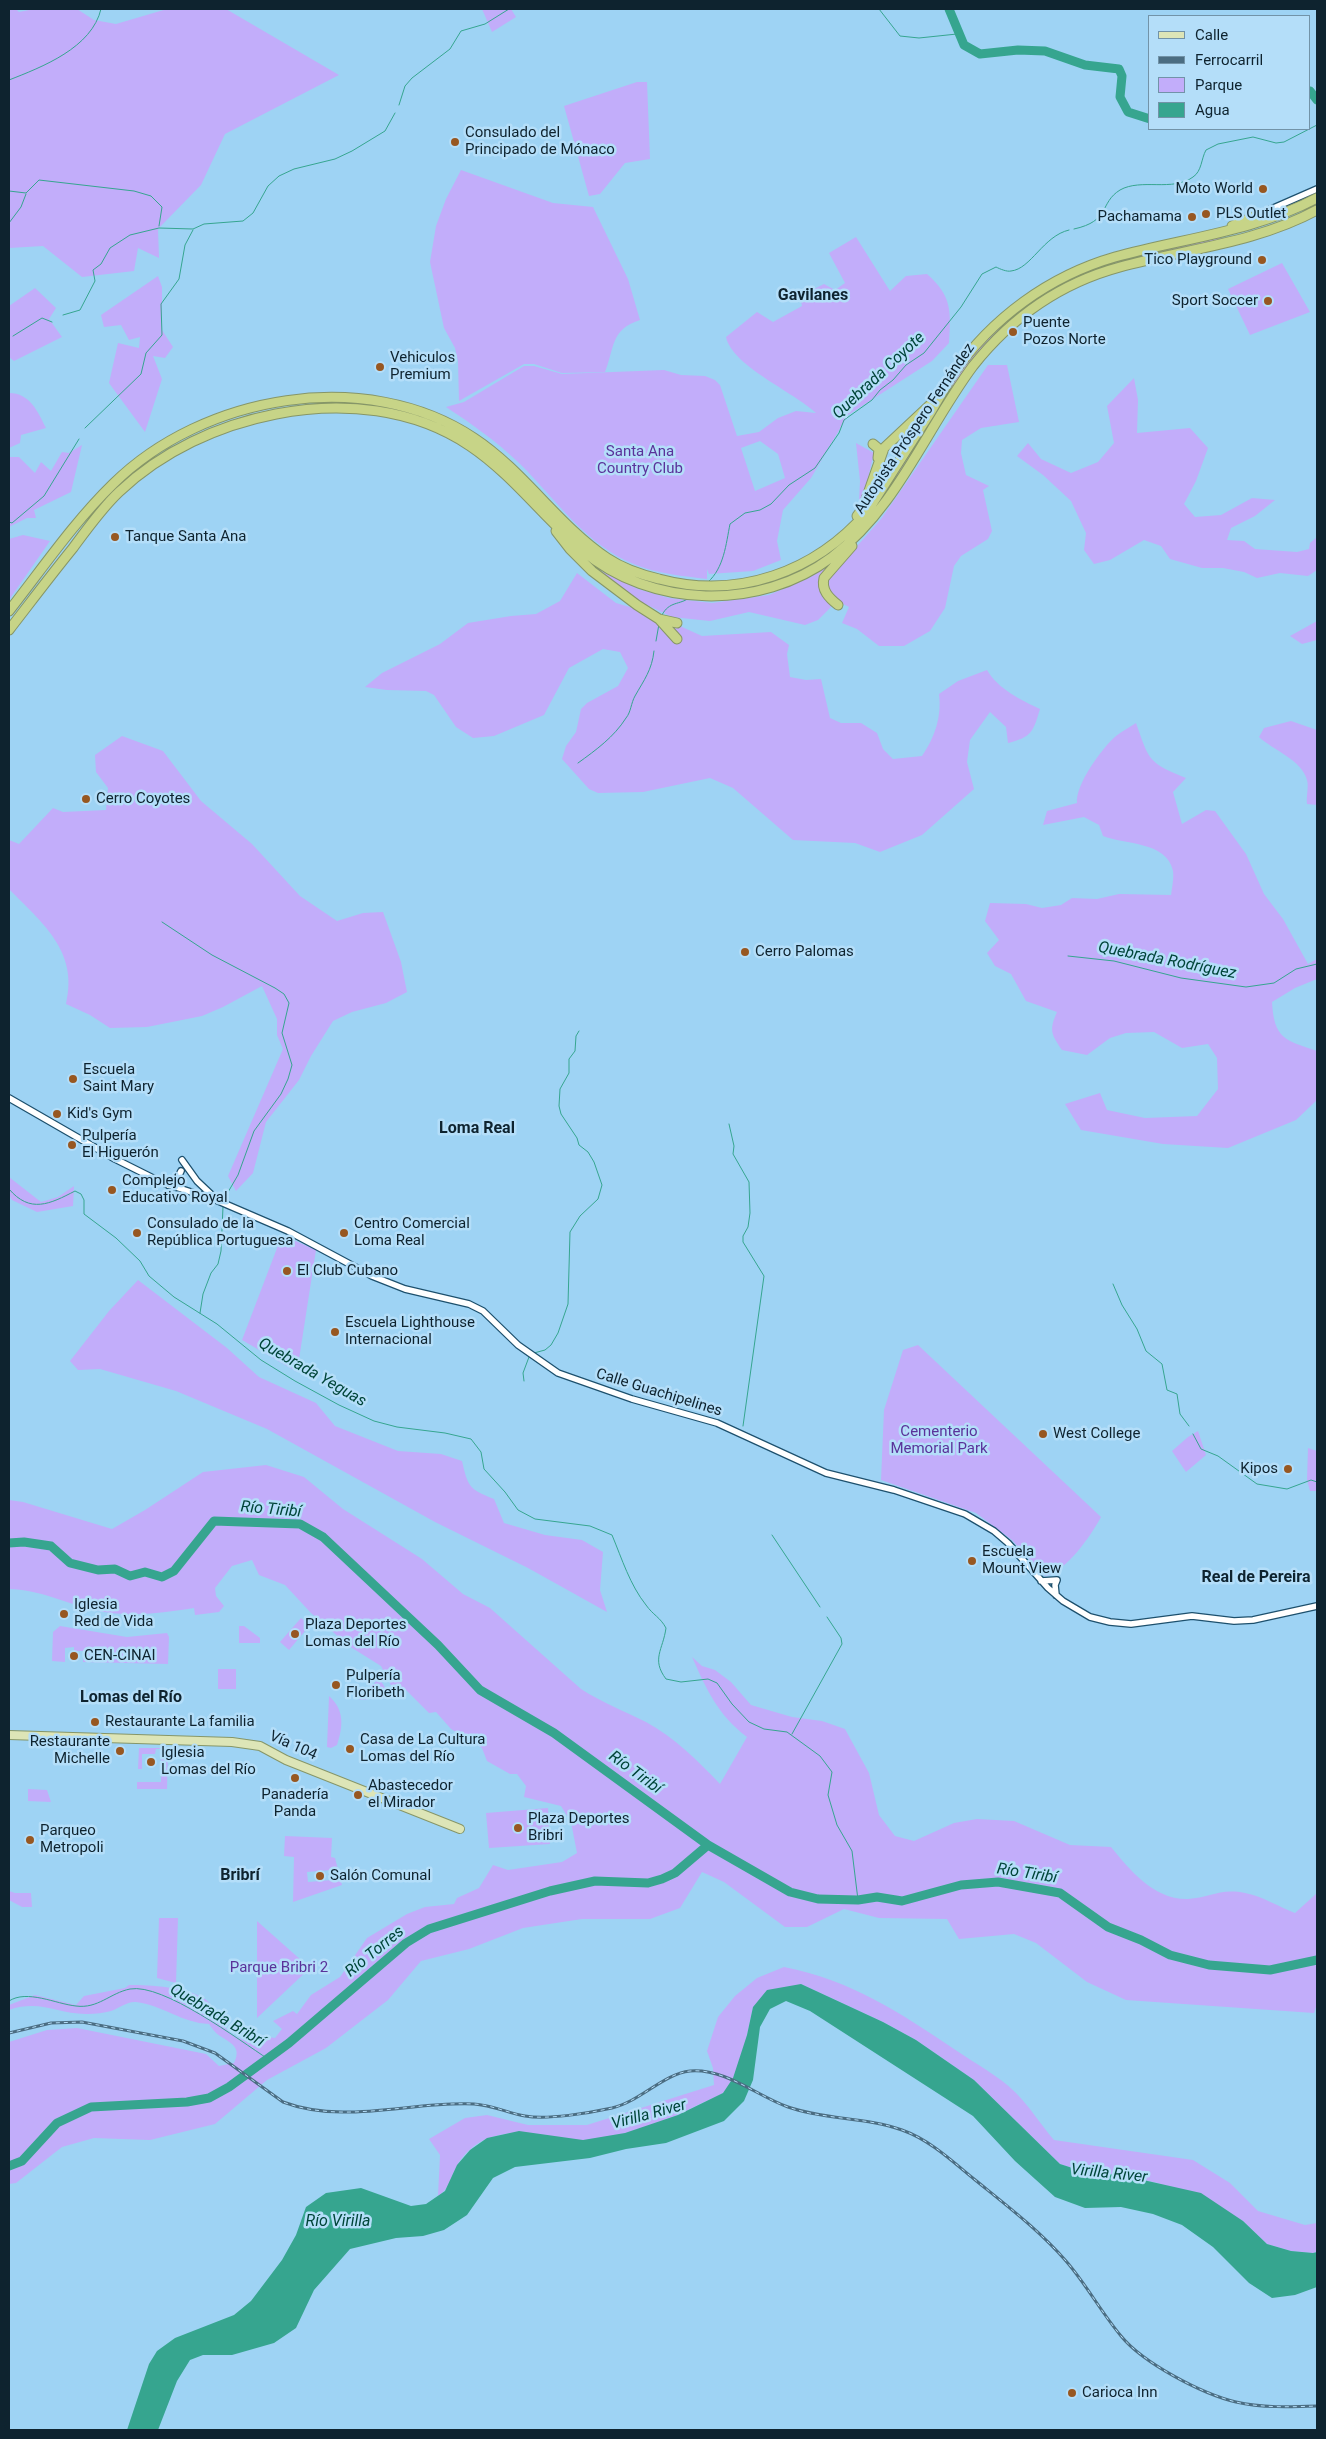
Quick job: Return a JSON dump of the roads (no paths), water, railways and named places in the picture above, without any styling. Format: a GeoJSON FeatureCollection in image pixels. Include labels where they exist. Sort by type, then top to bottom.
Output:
{"type":"FeatureCollection","features":[{"type":"Feature","properties":{"kind":"highway","name":"Autopista Próspero Fernández"},"geometry":{"type":"LineString","coordinates":[[9,611],[113,483],[151,454],[172,441],[219,418],[256,407],[312,398],[353,397],[374,399],[424,413],[449,424],[499,456],[552,511],[590,545],[609,559],[654,578],[699,586],[745,584],[774,577],[815,558],[842,538],[867,512],[957,369],[981,338],[1020,304],[1053,282],[1114,258],[1257,224],[1317,198]]}},
{"type":"Feature","properties":{"kind":"highway","name":"Autopista Próspero Fernández"},"geometry":{"type":"LineString","coordinates":[[9,630],[105,507],[133,480],[159,461],[196,440],[235,424],[259,417],[313,409],[354,408],[384,411],[418,420],[446,432],[484,457],[522,489],[550,520],[583,551],[619,575],[659,589],[704,596],[730,595],[761,590],[799,576],[834,555],[878,512],[961,382],[988,346],[1020,318],[1056,294],[1092,277],[1140,262],[1247,238],[1273,230],[1317,210]]}},
{"type":"Feature","properties":{"kind":"highway"},"geometry":{"type":"LineString","coordinates":[[1247,238],[1273,233],[1317,215]]}},
{"type":"Feature","properties":{"kind":"highway"},"geometry":{"type":"LineString","coordinates":[[1204,236],[1253,218]]}},
{"type":"Feature","properties":{"kind":"highway"},"geometry":{"type":"LineString","coordinates":[[842,538],[846,527],[863,508],[884,448],[943,392]]}},
{"type":"Feature","properties":{"kind":"highway"},"geometry":{"type":"LineString","coordinates":[[838,605],[825,591],[824,578],[873,522],[878,512]]}},
{"type":"Feature","properties":{"kind":"highway"},"geometry":{"type":"LineString","coordinates":[[550,520],[570,549],[592,571],[637,605],[661,620],[677,639]]}},
{"type":"Feature","properties":{"kind":"highway"},"geometry":{"type":"LineString","coordinates":[[661,620],[677,623]]}},
{"type":"Feature","properties":{"kind":"main road","name":"Vía 104"},"geometry":{"type":"LineString","coordinates":[[9,1736],[170,1739],[260,1746],[286,1760],[460,1829]]}},
{"type":"Feature","properties":{"kind":"street"},"geometry":{"type":"LineString","coordinates":[[1253,218],[1317,188]]}},
{"type":"Feature","properties":{"kind":"street","name":"Calle Guachipelines"},"geometry":{"type":"LineString","coordinates":[[9,1098],[115,1159],[168,1185],[216,1200],[288,1232],[372,1276],[405,1290],[474,1306],[483,1311],[526,1350],[558,1373],[632,1399],[717,1423],[826,1473],[894,1490],[965,1514],[1004,1540],[1056,1595],[1090,1616],[1110,1622],[1131,1624],[1192,1616],[1234,1621],[1253,1620],[1317,1606]]}},
{"type":"Feature","properties":{"kind":"street"},"geometry":{"type":"LineString","coordinates":[[182,1160],[197,1181],[216,1200]]}},
{"type":"Feature","properties":{"kind":"street"},"geometry":{"type":"LineString","coordinates":[[168,1185],[177,1179],[181,1171]]}},
{"type":"Feature","properties":{"kind":"street"},"geometry":{"type":"LineString","coordinates":[[1041,1581],[1057,1580],[1055,1585],[1056,1595]]}},
{"type":"Feature","properties":{"kind":"water","name":"Río Virilla"},"geometry":{"type":"Polygon","coordinates":[[[801,1984],[883,2022],[916,2040],[974,2080],[1060,2164],[1088,2173],[1121,2175],[1201,2193],[1243,2221],[1267,2244],[1291,2251],[1317,2252],[1317,2287],[1295,2295],[1272,2298],[1249,2283],[1213,2247],[1182,2225],[1153,2214],[1121,2207],[1085,2208],[1055,2197],[1015,2161],[973,2116],[810,2011],[786,2001],[770,2009],[760,2027],[753,2080],[744,2101],[724,2121],[666,2143],[626,2149],[590,2158],[515,2167],[493,2178],[467,2215],[444,2230],[423,2236],[396,2238],[350,2249],[314,2290],[296,2328],[274,2343],[232,2355],[203,2355],[190,2360],[177,2381],[158,2430],[127,2430],[149,2364],[157,2351],[175,2338],[234,2315],[251,2301],[282,2260],[296,2235],[306,2207],[326,2193],[361,2188],[411,2206],[426,2204],[445,2191],[457,2165],[470,2150],[487,2138],[519,2131],[583,2140],[625,2133],[678,2115],[723,2093],[733,2078],[747,2035],[753,2007],[767,1990],[801,1984]]]}},
{"type":"Feature","properties":{"kind":"waterway"},"geometry":{"type":"LineString","coordinates":[[9,80],[50,62],[77,45],[96,23],[101,9]]}},
{"type":"Feature","properties":{"kind":"waterway"},"geometry":{"type":"LineString","coordinates":[[399,105],[405,86],[412,78],[450,49],[461,31],[485,24],[509,9]]}},
{"type":"Feature","properties":{"kind":"waterway"},"geometry":{"type":"LineString","coordinates":[[879,9],[900,36],[919,38],[957,34]]}},
{"type":"Feature","properties":{"kind":"waterway"},"geometry":{"type":"LineString","coordinates":[[949,9],[964,45],[980,54],[1018,50],[1045,51],[1085,65],[1119,69],[1122,76],[1120,97],[1128,112],[1148,118]]}},
{"type":"Feature","properties":{"kind":"waterway"},"geometry":{"type":"LineString","coordinates":[[1311,92],[1317,100]]}},
{"type":"Feature","properties":{"kind":"waterway"},"geometry":{"type":"LineString","coordinates":[[63,315],[80,310],[95,281],[93,270],[101,264],[110,248],[130,235],[159,228],[193,229],[204,224],[243,221],[253,213],[268,186],[279,176],[294,169],[335,159],[352,151],[385,131],[395,113]]}},
{"type":"Feature","properties":{"kind":"waterway","name":"Quebrada Coyote"},"geometry":{"type":"LineString","coordinates":[[1311,128],[1317,125]]}},
{"type":"Feature","properties":{"kind":"waterway","name":"Quebrada Coyote"},"geometry":{"type":"LineString","coordinates":[[1074,229],[1086,226],[1099,217],[1109,200],[1120,190],[1137,185],[1176,184],[1193,177],[1200,168],[1206,150],[1218,144],[1253,137],[1276,143],[1284,142],[1307,130]]}},
{"type":"Feature","properties":{"kind":"waterway"},"geometry":{"type":"LineString","coordinates":[[9,191],[26,193],[39,180],[134,191],[151,196],[162,207],[159,226]]}},
{"type":"Feature","properties":{"kind":"waterway"},"geometry":{"type":"LineString","coordinates":[[9,223],[21,207],[26,194]]}},
{"type":"Feature","properties":{"kind":"waterway"},"geometry":{"type":"LineString","coordinates":[[85,428],[141,374],[146,353],[162,335],[161,304],[179,279],[185,245],[193,230]]}},
{"type":"Feature","properties":{"kind":"waterway","name":"Quebrada Coyote"},"geometry":{"type":"LineString","coordinates":[[708,582],[721,563],[730,524],[745,513],[760,510],[771,504],[789,485],[815,468],[839,433],[844,420],[872,400],[906,365],[924,353],[961,307],[982,274],[996,267],[1008,271],[1018,269],[1025,265],[1044,245],[1060,233],[1069,230]]}},
{"type":"Feature","properties":{"kind":"waterway"},"geometry":{"type":"LineString","coordinates":[[13,336],[42,318],[52,322]]}},
{"type":"Feature","properties":{"kind":"waterway"},"geometry":{"type":"LineString","coordinates":[[9,522],[12,523],[44,496],[79,439]]}},
{"type":"Feature","properties":{"kind":"waterway","name":"Quebrada Coyote"},"geometry":{"type":"LineString","coordinates":[[662,615],[671,605],[689,598]]}},
{"type":"Feature","properties":{"kind":"waterway","name":"Quebrada Coyote"},"geometry":{"type":"LineString","coordinates":[[656,641],[659,624]]}},
{"type":"Feature","properties":{"kind":"waterway","name":"Quebrada Coyote"},"geometry":{"type":"LineString","coordinates":[[578,763],[610,737],[628,716],[649,669],[654,651]]}},
{"type":"Feature","properties":{"kind":"waterway"},"geometry":{"type":"LineString","coordinates":[[162,922],[212,955],[275,988],[284,994],[289,1003],[282,1033],[292,1065],[288,1079],[281,1094],[254,1131],[238,1175],[224,1199]]}},
{"type":"Feature","properties":{"kind":"waterway","name":"Quebrada Rodríguez"},"geometry":{"type":"LineString","coordinates":[[1068,956],[1114,961],[1181,978],[1246,987],[1274,983],[1296,969],[1317,964]]}},
{"type":"Feature","properties":{"kind":"waterway"},"geometry":{"type":"LineString","coordinates":[[534,1353],[545,1350],[551,1345],[558,1333],[568,1304],[570,1232],[580,1216],[598,1199],[602,1185],[594,1162],[588,1152],[579,1145],[577,1138],[561,1114],[559,1106],[560,1089],[569,1073],[569,1059],[575,1051],[576,1036],[579,1031]]}},
{"type":"Feature","properties":{"kind":"waterway"},"geometry":{"type":"LineString","coordinates":[[729,1124],[734,1146],[733,1154],[749,1182],[750,1213],[743,1242],[764,1276],[743,1426]]}},
{"type":"Feature","properties":{"kind":"waterway","name":"Quebrada Yeguas"},"geometry":{"type":"LineString","coordinates":[[9,1189],[17,1197],[33,1204],[49,1203],[75,1191],[81,1194],[84,1200],[84,1214],[116,1238],[140,1261],[149,1276],[174,1297],[217,1324],[261,1360],[339,1405],[374,1421],[397,1427],[445,1433],[471,1439],[481,1452],[484,1469],[518,1510],[535,1519],[590,1526],[612,1535],[635,1589],[666,1628],[659,1654],[659,1666],[666,1679],[681,1682],[708,1679],[717,1683],[732,1704],[749,1722],[764,1729],[787,1732],[820,1756],[832,1772],[828,1795],[837,1825],[852,1851],[858,1900]]}},
{"type":"Feature","properties":{"kind":"waterway"},"geometry":{"type":"LineString","coordinates":[[200,1313],[203,1294],[211,1273],[218,1264],[221,1251],[223,1207]]}},
{"type":"Feature","properties":{"kind":"waterway"},"geometry":{"type":"LineString","coordinates":[[1113,1284],[1122,1305],[1137,1329],[1146,1351],[1162,1364],[1167,1390],[1177,1394],[1180,1414],[1189,1426]]}},
{"type":"Feature","properties":{"kind":"waterway"},"geometry":{"type":"LineString","coordinates":[[524,1381],[523,1373],[529,1357]]}},
{"type":"Feature","properties":{"kind":"waterway"},"geometry":{"type":"LineString","coordinates":[[1193,1434],[1201,1449],[1218,1456],[1257,1484],[1287,1489],[1311,1480],[1317,1482]]}},
{"type":"Feature","properties":{"kind":"waterway","name":"Río Tiribí"},"geometry":{"type":"LineString","coordinates":[[9,1543],[24,1542],[51,1546],[70,1563],[98,1570],[115,1569],[130,1576],[145,1572],[162,1577],[174,1571],[214,1521],[300,1524],[323,1537],[438,1645],[480,1690],[554,1733],[708,1845],[790,1892],[818,1899],[858,1900],[877,1897],[902,1901],[961,1885],[998,1882],[1060,1893],[1108,1927],[1141,1940],[1170,1955],[1209,1965],[1270,1970],[1317,1960]]}},
{"type":"Feature","properties":{"kind":"waterway"},"geometry":{"type":"LineString","coordinates":[[772,1535],[820,1607]]}},
{"type":"Feature","properties":{"kind":"waterway"},"geometry":{"type":"LineString","coordinates":[[792,1734],[842,1644],[841,1638],[827,1617]]}},
{"type":"Feature","properties":{"kind":"waterway","name":"Río Torres"},"geometry":{"type":"LineString","coordinates":[[9,2166],[22,2161],[57,2123],[91,2107],[187,2102],[209,2098],[229,2087],[289,2043],[406,1943],[429,1929],[550,1891],[595,1881],[648,1883],[662,1879],[675,1873],[708,1845]]}},
{"type":"Feature","properties":{"kind":"waterway","name":"Quebrada Bribrí"},"geometry":{"type":"LineString","coordinates":[[9,2001],[24,1996],[42,1998],[68,2005],[84,2006],[97,2003],[130,1989],[144,1990],[181,2004],[268,2059]]}},
{"type":"Feature","properties":{"kind":"railway"},"geometry":{"type":"LineString","coordinates":[[9,2033],[51,2023],[82,2022],[183,2041],[215,2053],[283,2102],[306,2109],[330,2112],[474,2104],[525,2116],[557,2117],[623,2105],[680,2073],[703,2071],[716,2074],[788,2107],[816,2114],[888,2126],[922,2139],[949,2158],[1045,2239],[1073,2270],[1121,2336],[1131,2346],[1158,2367],[1190,2385],[1222,2398],[1246,2404],[1287,2407],[1317,2406]]}},
{"type":"Feature","properties":{"kind":"place","name":"Consulado del Principado de Mónaco"},"geometry":{"type":"Point","coordinates":[455,142]}},
{"type":"Feature","properties":{"kind":"place","name":"Moto World"},"geometry":{"type":"Point","coordinates":[1263,189]}},
{"type":"Feature","properties":{"kind":"place","name":"PLS Outlet"},"geometry":{"type":"Point","coordinates":[1206,214]}},
{"type":"Feature","properties":{"kind":"place","name":"Pachamama"},"geometry":{"type":"Point","coordinates":[1192,217]}},
{"type":"Feature","properties":{"kind":"place","name":"Tico Playground"},"geometry":{"type":"Point","coordinates":[1262,260]}},
{"type":"Feature","properties":{"kind":"place","name":"Sport Soccer"},"geometry":{"type":"Point","coordinates":[1268,301]}},
{"type":"Feature","properties":{"kind":"place","name":"Puente Pozos Norte"},"geometry":{"type":"Point","coordinates":[1013,332]}},
{"type":"Feature","properties":{"kind":"place","name":"Vehiculos Premium"},"geometry":{"type":"Point","coordinates":[380,367]}},
{"type":"Feature","properties":{"kind":"place","name":"Tanque Santa Ana"},"geometry":{"type":"Point","coordinates":[115,537]}},
{"type":"Feature","properties":{"kind":"place","name":"Cerro Coyotes"},"geometry":{"type":"Point","coordinates":[86,799]}},
{"type":"Feature","properties":{"kind":"place","name":"Cerro Palomas"},"geometry":{"type":"Point","coordinates":[745,952]}},
{"type":"Feature","properties":{"kind":"place","name":"Escuela Saint Mary"},"geometry":{"type":"Point","coordinates":[73,1079]}},
{"type":"Feature","properties":{"kind":"place","name":"Kid's Gym"},"geometry":{"type":"Point","coordinates":[57,1114]}},
{"type":"Feature","properties":{"kind":"place","name":"Pulpería El Higuerón"},"geometry":{"type":"Point","coordinates":[72,1145]}},
{"type":"Feature","properties":{"kind":"place","name":"Complejo Educativo Royal"},"geometry":{"type":"Point","coordinates":[112,1190]}},
{"type":"Feature","properties":{"kind":"place","name":"Consulado de la República Portuguesa"},"geometry":{"type":"Point","coordinates":[137,1233]}},
{"type":"Feature","properties":{"kind":"place","name":"Centro Comercial Loma Real"},"geometry":{"type":"Point","coordinates":[344,1233]}},
{"type":"Feature","properties":{"kind":"place","name":"El Club Cubano"},"geometry":{"type":"Point","coordinates":[287,1271]}},
{"type":"Feature","properties":{"kind":"place","name":"Escuela Lighthouse Internacional"},"geometry":{"type":"Point","coordinates":[335,1332]}},
{"type":"Feature","properties":{"kind":"place","name":"West College"},"geometry":{"type":"Point","coordinates":[1043,1434]}},
{"type":"Feature","properties":{"kind":"place","name":"Kipos"},"geometry":{"type":"Point","coordinates":[1288,1469]}},
{"type":"Feature","properties":{"kind":"place","name":"Escuela Mount View"},"geometry":{"type":"Point","coordinates":[972,1561]}},
{"type":"Feature","properties":{"kind":"place","name":"Iglesia Red de Vida"},"geometry":{"type":"Point","coordinates":[64,1614]}},
{"type":"Feature","properties":{"kind":"place","name":"Plaza Deportes Lomas del Río"},"geometry":{"type":"Point","coordinates":[295,1634]}},
{"type":"Feature","properties":{"kind":"place","name":"CEN-CINAI"},"geometry":{"type":"Point","coordinates":[74,1656]}},
{"type":"Feature","properties":{"kind":"place","name":"Pulpería Floribeth"},"geometry":{"type":"Point","coordinates":[336,1685]}},
{"type":"Feature","properties":{"kind":"place","name":"Restaurante La familia"},"geometry":{"type":"Point","coordinates":[95,1722]}},
{"type":"Feature","properties":{"kind":"place","name":"Casa de La Cultura Lomas del Río"},"geometry":{"type":"Point","coordinates":[350,1749]}},
{"type":"Feature","properties":{"kind":"place","name":"Restaurante Michelle"},"geometry":{"type":"Point","coordinates":[120,1751]}},
{"type":"Feature","properties":{"kind":"place","name":"Iglesia Lomas del Río"},"geometry":{"type":"Point","coordinates":[151,1762]}},
{"type":"Feature","properties":{"kind":"place","name":"Panadería Panda"},"geometry":{"type":"Point","coordinates":[295,1778]}},
{"type":"Feature","properties":{"kind":"place","name":"Abastecedor el Mirador"},"geometry":{"type":"Point","coordinates":[358,1795]}},
{"type":"Feature","properties":{"kind":"place","name":"Plaza Deportes Bribri"},"geometry":{"type":"Point","coordinates":[518,1828]}},
{"type":"Feature","properties":{"kind":"place","name":"Parqueo Metropoli"},"geometry":{"type":"Point","coordinates":[30,1840]}},
{"type":"Feature","properties":{"kind":"place","name":"Salón Comunal"},"geometry":{"type":"Point","coordinates":[320,1876]}},
{"type":"Feature","properties":{"kind":"place","name":"Carioca Inn"},"geometry":{"type":"Point","coordinates":[1072,2393]}},
{"type":"Feature","properties":{"kind":"district","name":"Gavilanes"},"geometry":{"type":"Point","coordinates":[813,296]}},
{"type":"Feature","properties":{"kind":"district","name":"Loma Real"},"geometry":{"type":"Point","coordinates":[477,1129]}},
{"type":"Feature","properties":{"kind":"district","name":"Real de Pereira"},"geometry":{"type":"Point","coordinates":[1256,1578]}},
{"type":"Feature","properties":{"kind":"district","name":"Lomas del Río"},"geometry":{"type":"Point","coordinates":[131,1698]}},
{"type":"Feature","properties":{"kind":"district","name":"Bribrí"},"geometry":{"type":"Point","coordinates":[240,1876]}},
{"type":"Feature","properties":{"kind":"park label","name":"Santa Ana Country Club"},"geometry":{"type":"Point","coordinates":[640,460]}},
{"type":"Feature","properties":{"kind":"park label","name":"Cementerio Memorial Park"},"geometry":{"type":"Point","coordinates":[939,1440]}},
{"type":"Feature","properties":{"kind":"park label","name":"Parque Bribri 2"},"geometry":{"type":"Point","coordinates":[279,1968]}},
{"type":"Feature","properties":{"kind":"water label","name":"Virilla River"},"geometry":{"type":"Point","coordinates":[649,2115]}},
{"type":"Feature","properties":{"kind":"water label","name":"Virilla River"},"geometry":{"type":"Point","coordinates":[1109,2174]}}]}
